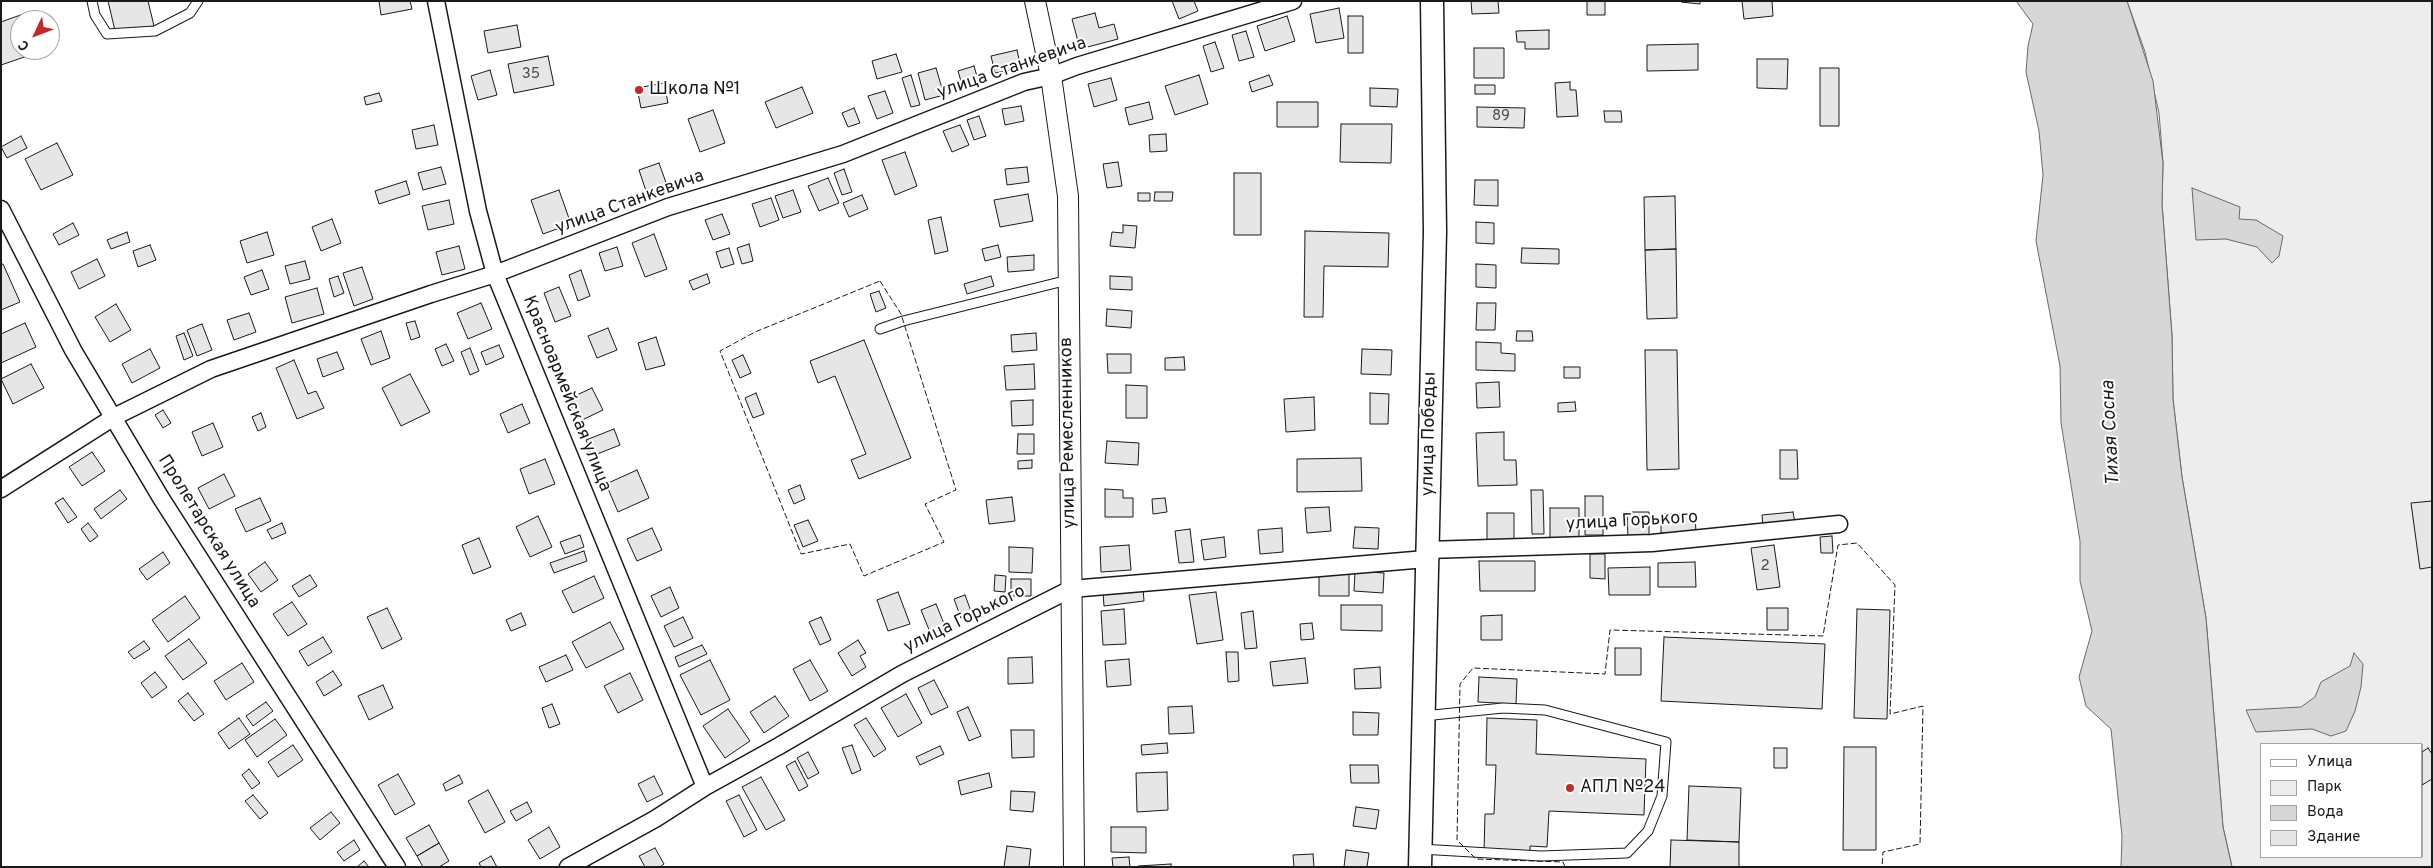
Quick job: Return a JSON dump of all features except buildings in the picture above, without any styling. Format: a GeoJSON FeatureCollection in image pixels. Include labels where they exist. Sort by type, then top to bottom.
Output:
{"type":"FeatureCollection","features":[{"type":"Feature","properties":{"kind":"main road","name":"улица Победы"},"geometry":{"type":"LineString","coordinates":[[1420,858],[1435,232],[1432,1]]}},
{"type":"Feature","properties":{"kind":"street","name":"Красноармейская улица"},"geometry":{"type":"LineString","coordinates":[[436,1],[478,211],[495,274],[705,786]]}},
{"type":"Feature","properties":{"kind":"street","name":"улица Ремесленников"},"geometry":{"type":"LineString","coordinates":[[1035,1],[1051,76],[1068,196],[1070,589],[1074,867]]}},
{"type":"Feature","properties":{"kind":"street","name":"улица Станкевича"},"geometry":{"type":"LineString","coordinates":[[1,489],[114,417],[210,369],[495,274],[668,208],[843,154],[1024,82],[1051,76],[1077,66],[1293,1]]}},
{"type":"Feature","properties":{"kind":"street","name":"Пролетарская улица"},"geometry":{"type":"LineString","coordinates":[[2,212],[72,350],[161,498],[397,867]]}},
{"type":"Feature","properties":{"kind":"street","name":"улица Горького"},"geometry":{"type":"LineString","coordinates":[[568,867],[655,819],[705,786],[780,746],[902,674],[1070,589],[1466,550],[1652,543],[1839,524]]}},
{"type":"Feature","properties":{"kind":"lane"},"geometry":{"type":"LineString","coordinates":[[92,1],[95,15],[107,34],[155,30],[190,13],[198,1]]}},
{"type":"Feature","properties":{"kind":"lane"},"geometry":{"type":"LineString","coordinates":[[880,329],[903,320],[1068,280]]}},
{"type":"Feature","properties":{"kind":"lane"},"geometry":{"type":"LineString","coordinates":[[1420,858],[1627,853],[1648,831],[1662,796],[1666,742],[1545,710],[1503,708],[1423,716]]}},
{"type":"Feature","properties":{"kind":"green space"},"geometry":{"type":"Polygon","coordinates":[[[2127,1],[2432,1],[2432,867],[2232,867],[2223,827],[2206,618],[2182,477],[2173,399],[2172,336],[2162,204],[2163,163],[2159,113],[2145,52],[2127,1]]]}},
{"type":"Feature","properties":{"kind":"water","name":"Тихая Сосна"},"geometry":{"type":"Polygon","coordinates":[[[2016,1],[2127,1],[2153,81],[2163,163],[2162,204],[2172,336],[2173,399],[2182,477],[2206,618],[2223,827],[2232,867],[2121,867],[2122,836],[2111,729],[2086,706],[2079,677],[2092,631],[2080,581],[2080,541],[2061,423],[2060,366],[2036,241],[2043,175],[2039,131],[2026,72],[2028,46],[2033,24],[2016,1]]]}},
{"type":"Feature","properties":{"kind":"water"},"geometry":{"type":"Polygon","coordinates":[[[2192,188],[2240,207],[2239,219],[2256,220],[2283,236],[2279,256],[2272,263],[2257,247],[2226,239],[2196,240],[2192,188]]]}},
{"type":"Feature","properties":{"kind":"water"},"geometry":{"type":"Polygon","coordinates":[[[2354,653],[2363,664],[2361,687],[2355,711],[2346,731],[2331,736],[2312,729],[2256,732],[2246,710],[2301,707],[2315,697],[2321,682],[2350,666],[2354,653]]]}},
{"type":"Feature","properties":{"kind":"fence"},"geometry":{"type":"LineString","coordinates":[[880,281],[901,314],[956,490],[925,504],[944,542],[864,576],[850,544],[801,554],[720,351],[755,332],[880,281]]}},
{"type":"Feature","properties":{"kind":"fence"},"geometry":{"type":"LineString","coordinates":[[1565,867],[1563,862],[1476,859],[1457,840],[1460,684],[1473,668],[1605,674],[1610,630],[1823,636],[1838,545],[1857,543],[1895,585],[1890,714],[1923,706],[1920,844],[1883,852],[1882,867]]}},
{"type":"Feature","properties":{"kind":"place","name":"Школа №1"},"geometry":{"type":"Point","coordinates":[639,90]}},
{"type":"Feature","properties":{"kind":"place","name":"АПЛ №24"},"geometry":{"type":"Point","coordinates":[1570,788]}}]}
